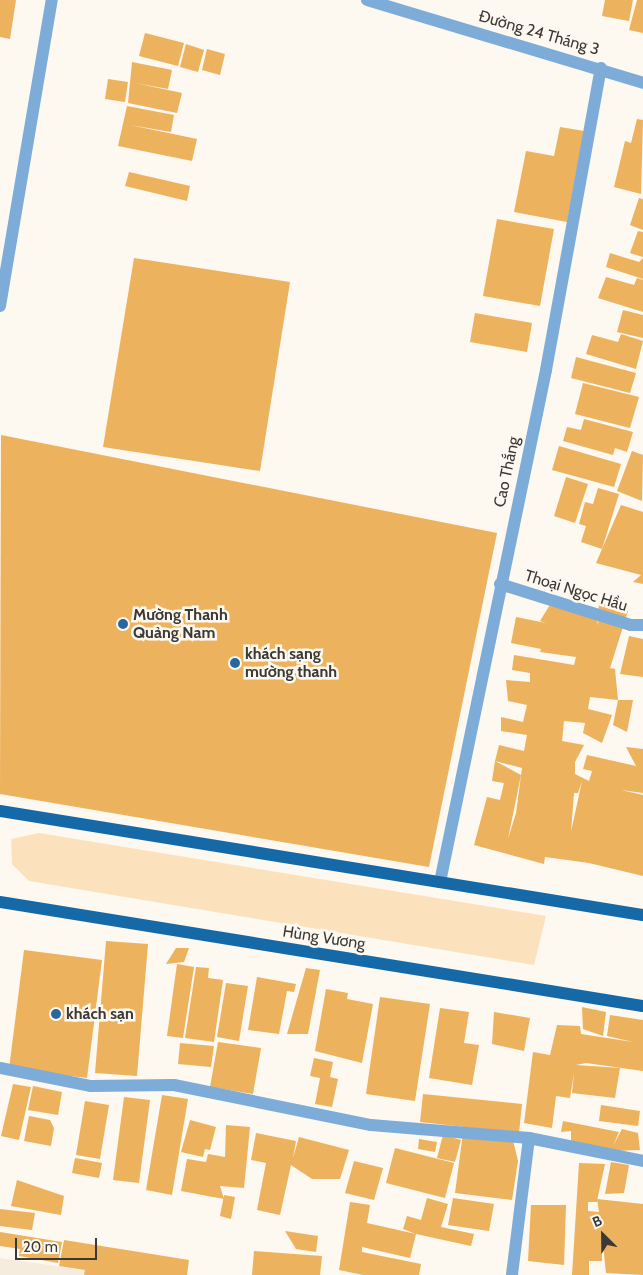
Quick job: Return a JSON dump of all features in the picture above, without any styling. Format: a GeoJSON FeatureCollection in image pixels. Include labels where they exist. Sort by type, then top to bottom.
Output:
{"type":"FeatureCollection","features":[{"type":"Feature","properties":{"kind":"main road"},"geometry":{"type":"LineString","coordinates":[[0,811],[643,915]]}},
{"type":"Feature","properties":{"kind":"main road","name":"Hùng Vương"},"geometry":{"type":"LineString","coordinates":[[0,902],[643,1006]]}},
{"type":"Feature","properties":{"kind":"street"},"geometry":{"type":"LineString","coordinates":[[0,306],[52,0]]}},
{"type":"Feature","properties":{"kind":"street","name":"Đường 24 Tháng 3"},"geometry":{"type":"LineString","coordinates":[[368,0],[601,68],[643,83]]}},
{"type":"Feature","properties":{"kind":"street","name":"Cao Thắng"},"geometry":{"type":"LineString","coordinates":[[440,882],[500,584],[546,370],[601,68]]}},
{"type":"Feature","properties":{"kind":"street","name":"Thoại Ngọc Hầu"},"geometry":{"type":"LineString","coordinates":[[500,584],[630,625],[643,625]]}},
{"type":"Feature","properties":{"kind":"street"},"geometry":{"type":"LineString","coordinates":[[0,1068],[91,1086],[174,1085],[371,1125],[529,1138],[643,1161]]}},
{"type":"Feature","properties":{"kind":"street"},"geometry":{"type":"LineString","coordinates":[[512,1275],[529,1138]]}},
{"type":"Feature","properties":{"kind":"shaded area"},"geometry":{"type":"Polygon","coordinates":[[[39,833],[546,916],[534,965],[29,881],[12,864],[11,839],[39,833]]]}},
{"type":"Feature","properties":{"kind":"shaded area"},"geometry":{"type":"Polygon","coordinates":[[[0,1258],[85,1270],[111,1275],[0,1275],[0,1258]]]}},
{"type":"Feature","properties":{"kind":"building"},"geometry":{"type":"Polygon","coordinates":[[[0,0],[16,0],[10,39],[0,37],[0,0]]]}},
{"type":"Feature","properties":{"kind":"building"},"geometry":{"type":"Polygon","coordinates":[[[605,0],[633,0],[629,21],[602,16],[605,0]]]}},
{"type":"Feature","properties":{"kind":"building"},"geometry":{"type":"Polygon","coordinates":[[[637,0],[643,0],[643,33],[629,30],[637,0]]]}},
{"type":"Feature","properties":{"kind":"building"},"geometry":{"type":"Polygon","coordinates":[[[145,33],[184,43],[178,66],[139,56],[145,33]]]}},
{"type":"Feature","properties":{"kind":"building"},"geometry":{"type":"Polygon","coordinates":[[[186,44],[204,50],[198,72],[180,67],[186,44]]]}},
{"type":"Feature","properties":{"kind":"building"},"geometry":{"type":"Polygon","coordinates":[[[207,49],[225,54],[220,75],[202,70],[207,49]]]}},
{"type":"Feature","properties":{"kind":"building"},"geometry":{"type":"Polygon","coordinates":[[[132,62],[172,70],[168,89],[135,83],[182,93],[177,113],[128,103],[132,62]]]}},
{"type":"Feature","properties":{"kind":"building"},"geometry":{"type":"Polygon","coordinates":[[[108,79],[128,82],[125,102],[105,99],[108,79]]]}},
{"type":"Feature","properties":{"kind":"building"},"geometry":{"type":"Polygon","coordinates":[[[127,106],[174,115],[171,132],[130,125],[197,139],[192,161],[118,146],[127,106]]]}},
{"type":"Feature","properties":{"kind":"building"},"geometry":{"type":"Polygon","coordinates":[[[637,119],[643,120],[641,194],[614,187],[625,141],[631,143],[637,119]]]}},
{"type":"Feature","properties":{"kind":"building"},"geometry":{"type":"Polygon","coordinates":[[[560,127],[584,131],[567,222],[514,212],[526,151],[554,156],[560,127]]]}},
{"type":"Feature","properties":{"kind":"building"},"geometry":{"type":"Polygon","coordinates":[[[129,172],[190,186],[187,201],[125,186],[129,172]]]}},
{"type":"Feature","properties":{"kind":"building"},"geometry":{"type":"Polygon","coordinates":[[[639,198],[643,199],[643,230],[630,225],[639,198]]]}},
{"type":"Feature","properties":{"kind":"building"},"geometry":{"type":"Polygon","coordinates":[[[497,219],[554,229],[540,306],[483,296],[497,219]]]}},
{"type":"Feature","properties":{"kind":"building"},"geometry":{"type":"Polygon","coordinates":[[[638,231],[643,232],[643,257],[630,253],[638,231]]]}},
{"type":"Feature","properties":{"kind":"building"},"geometry":{"type":"Polygon","coordinates":[[[610,253],[639,262],[643,258],[643,279],[606,267],[610,253]]]}},
{"type":"Feature","properties":{"kind":"building"},"geometry":{"type":"Polygon","coordinates":[[[134,258],[290,282],[260,471],[103,447],[134,258]]]}},
{"type":"Feature","properties":{"kind":"building"},"geometry":{"type":"Polygon","coordinates":[[[606,277],[634,285],[637,278],[643,280],[643,312],[598,298],[606,277]]]}},
{"type":"Feature","properties":{"kind":"building"},"geometry":{"type":"Polygon","coordinates":[[[623,310],[643,315],[643,338],[617,332],[623,310]]]}},
{"type":"Feature","properties":{"kind":"building"},"geometry":{"type":"Polygon","coordinates":[[[475,313],[532,323],[527,352],[470,342],[475,313]]]}},
{"type":"Feature","properties":{"kind":"building"},"geometry":{"type":"Polygon","coordinates":[[[621,334],[643,341],[636,369],[586,354],[592,335],[618,342],[621,334]]]}},
{"type":"Feature","properties":{"kind":"building"},"geometry":{"type":"Polygon","coordinates":[[[576,357],[636,373],[630,393],[571,378],[576,357]]]}},
{"type":"Feature","properties":{"kind":"building"},"geometry":{"type":"Polygon","coordinates":[[[583,383],[639,397],[630,428],[575,414],[583,383]]]}},
{"type":"Feature","properties":{"kind":"building"},"geometry":{"type":"Polygon","coordinates":[[[584,419],[633,432],[627,452],[615,448],[613,455],[563,441],[567,427],[581,430],[584,419]]]}},
{"type":"Feature","properties":{"kind":"building","name":"khách sạng mường thanh"},"geometry":{"type":"Polygon","coordinates":[[[1,435],[497,533],[429,867],[0,794],[1,435]]]}},
{"type":"Feature","properties":{"kind":"building"},"geometry":{"type":"Polygon","coordinates":[[[559,446],[621,464],[614,487],[552,470],[559,446]]]}},
{"type":"Feature","properties":{"kind":"building"},"geometry":{"type":"Polygon","coordinates":[[[632,451],[643,455],[642,501],[617,491],[632,451]]]}},
{"type":"Feature","properties":{"kind":"building"},"geometry":{"type":"Polygon","coordinates":[[[566,477],[588,484],[575,523],[554,516],[566,477]]]}},
{"type":"Feature","properties":{"kind":"building"},"geometry":{"type":"Polygon","coordinates":[[[598,488],[619,494],[602,549],[581,542],[586,526],[579,524],[585,502],[593,504],[598,488]]]}},
{"type":"Feature","properties":{"kind":"building"},"geometry":{"type":"Polygon","coordinates":[[[621,505],[643,512],[643,584],[633,582],[641,575],[596,563],[621,505]]]}},
{"type":"Feature","properties":{"kind":"building"},"geometry":{"type":"Polygon","coordinates":[[[599,602],[628,611],[610,668],[615,669],[618,700],[590,697],[588,709],[612,715],[602,743],[583,733],[585,723],[564,721],[562,741],[584,745],[575,762],[575,774],[589,781],[592,771],[583,769],[587,755],[636,766],[626,747],[643,749],[643,793],[621,790],[643,795],[643,876],[589,863],[545,857],[544,864],[474,845],[487,797],[500,800],[504,783],[492,781],[495,761],[499,745],[524,751],[527,735],[501,731],[501,717],[523,722],[527,705],[508,701],[506,680],[530,682],[530,673],[512,670],[514,655],[574,665],[576,657],[540,652],[541,649],[511,643],[516,617],[546,623],[540,621],[551,603],[596,610],[598,626],[599,602]],[[495,761],[521,775],[508,839],[516,813],[522,768],[495,761]],[[582,781],[578,793],[574,793],[571,832],[582,781]]]}},
{"type":"Feature","properties":{"kind":"building"},"geometry":{"type":"Polygon","coordinates":[[[629,636],[643,639],[643,677],[620,674],[629,636]]]}},
{"type":"Feature","properties":{"kind":"building"},"geometry":{"type":"Polygon","coordinates":[[[618,700],[633,700],[627,732],[613,725],[618,700]]]}},
{"type":"Feature","properties":{"kind":"building"},"geometry":{"type":"Polygon","coordinates":[[[106,941],[148,944],[137,1076],[95,1073],[106,941]]]}},
{"type":"Feature","properties":{"kind":"building"},"geometry":{"type":"Polygon","coordinates":[[[176,948],[189,948],[184,962],[166,964],[176,948]]]}},
{"type":"Feature","properties":{"kind":"building","name":"khách sạn"},"geometry":{"type":"Polygon","coordinates":[[[24,950],[102,960],[87,1078],[9,1069],[24,950]]]}},
{"type":"Feature","properties":{"kind":"building"},"geometry":{"type":"Polygon","coordinates":[[[177,964],[194,967],[183,1038],[167,1036],[177,964]]]}},
{"type":"Feature","properties":{"kind":"building"},"geometry":{"type":"Polygon","coordinates":[[[196,967],[209,968],[208,978],[223,980],[214,1042],[185,1038],[196,967]]]}},
{"type":"Feature","properties":{"kind":"building"},"geometry":{"type":"Polygon","coordinates":[[[306,968],[320,970],[308,1034],[287,1034],[306,968]]]}},
{"type":"Feature","properties":{"kind":"building"},"geometry":{"type":"Polygon","coordinates":[[[257,977],[296,984],[294,992],[287,991],[279,1034],[248,1030],[257,977]]]}},
{"type":"Feature","properties":{"kind":"building"},"geometry":{"type":"Polygon","coordinates":[[[226,983],[248,986],[239,1041],[217,1037],[226,983]]]}},
{"type":"Feature","properties":{"kind":"building"},"geometry":{"type":"Polygon","coordinates":[[[326,989],[348,993],[347,999],[373,1004],[362,1063],[315,1051],[326,989]]]}},
{"type":"Feature","properties":{"kind":"building"},"geometry":{"type":"Polygon","coordinates":[[[380,997],[430,1004],[415,1101],[366,1094],[380,997]]]}},
{"type":"Feature","properties":{"kind":"building"},"geometry":{"type":"Polygon","coordinates":[[[582,1007],[606,1012],[603,1036],[583,1029],[582,1007]]]}},
{"type":"Feature","properties":{"kind":"building"},"geometry":{"type":"Polygon","coordinates":[[[440,1008],[469,1012],[464,1043],[479,1045],[472,1085],[429,1078],[440,1008]]]}},
{"type":"Feature","properties":{"kind":"building"},"geometry":{"type":"Polygon","coordinates":[[[494,1012],[530,1018],[524,1051],[492,1044],[494,1012]]]}},
{"type":"Feature","properties":{"kind":"building"},"geometry":{"type":"Polygon","coordinates":[[[610,1015],[643,1020],[643,1071],[586,1063],[576,1065],[620,1068],[615,1098],[572,1093],[574,1073],[570,1098],[556,1096],[552,1128],[524,1123],[533,1052],[550,1055],[557,1025],[580,1026],[581,1034],[633,1042],[607,1036],[610,1015]]]}},
{"type":"Feature","properties":{"kind":"building"},"geometry":{"type":"Polygon","coordinates":[[[218,1042],[261,1048],[253,1094],[210,1087],[218,1042]]]}},
{"type":"Feature","properties":{"kind":"building"},"geometry":{"type":"Polygon","coordinates":[[[180,1043],[214,1046],[211,1067],[178,1064],[180,1043]]]}},
{"type":"Feature","properties":{"kind":"building"},"geometry":{"type":"Polygon","coordinates":[[[314,1058],[333,1062],[330,1077],[338,1079],[332,1107],[315,1104],[320,1078],[310,1076],[314,1058]]]}},
{"type":"Feature","properties":{"kind":"building"},"geometry":{"type":"Polygon","coordinates":[[[13,1084],[31,1087],[19,1140],[1,1136],[13,1084]]]}},
{"type":"Feature","properties":{"kind":"building"},"geometry":{"type":"Polygon","coordinates":[[[33,1086],[62,1092],[58,1115],[28,1110],[33,1086]]]}},
{"type":"Feature","properties":{"kind":"building"},"geometry":{"type":"Polygon","coordinates":[[[423,1094],[522,1104],[519,1133],[420,1122],[423,1094]]]}},
{"type":"Feature","properties":{"kind":"building"},"geometry":{"type":"Polygon","coordinates":[[[162,1095],[188,1099],[172,1195],[146,1190],[162,1095]]]}},
{"type":"Feature","properties":{"kind":"building"},"geometry":{"type":"Polygon","coordinates":[[[124,1097],[150,1100],[139,1183],[113,1180],[124,1097]]]}},
{"type":"Feature","properties":{"kind":"building"},"geometry":{"type":"Polygon","coordinates":[[[85,1101],[109,1105],[100,1159],[76,1155],[85,1101]]]}},
{"type":"Feature","properties":{"kind":"building"},"geometry":{"type":"Polygon","coordinates":[[[601,1105],[640,1111],[638,1126],[599,1121],[601,1105]]]}},
{"type":"Feature","properties":{"kind":"building"},"geometry":{"type":"Polygon","coordinates":[[[29,1116],[50,1120],[54,1128],[51,1146],[24,1141],[29,1116]]]}},
{"type":"Feature","properties":{"kind":"building"},"geometry":{"type":"Polygon","coordinates":[[[190,1120],[216,1127],[210,1150],[205,1149],[203,1157],[181,1152],[190,1120]]]}},
{"type":"Feature","properties":{"kind":"building"},"geometry":{"type":"Polygon","coordinates":[[[563,1121],[619,1132],[613,1146],[622,1129],[638,1133],[640,1150],[611,1151],[571,1143],[571,1131],[561,1132],[563,1121]]]}},
{"type":"Feature","properties":{"kind":"building"},"geometry":{"type":"Polygon","coordinates":[[[226,1125],[250,1127],[244,1188],[220,1186],[224,1199],[181,1191],[187,1159],[206,1162],[208,1154],[225,1157],[226,1125]]]}},
{"type":"Feature","properties":{"kind":"building"},"geometry":{"type":"Polygon","coordinates":[[[256,1133],[296,1141],[293,1158],[299,1137],[349,1150],[340,1179],[312,1179],[291,1165],[280,1215],[257,1210],[266,1163],[251,1160],[256,1133]]]}},
{"type":"Feature","properties":{"kind":"building"},"geometry":{"type":"Polygon","coordinates":[[[463,1133],[513,1140],[518,1161],[512,1200],[455,1193],[463,1133]]]}},
{"type":"Feature","properties":{"kind":"building"},"geometry":{"type":"Polygon","coordinates":[[[443,1135],[461,1140],[455,1162],[437,1158],[443,1135]]]}},
{"type":"Feature","properties":{"kind":"building"},"geometry":{"type":"Polygon","coordinates":[[[419,1139],[437,1142],[435,1152],[418,1149],[419,1139]]]}},
{"type":"Feature","properties":{"kind":"building"},"geometry":{"type":"Polygon","coordinates":[[[395,1148],[454,1163],[445,1198],[386,1183],[395,1148]]]}},
{"type":"Feature","properties":{"kind":"building"},"geometry":{"type":"Polygon","coordinates":[[[75,1158],[102,1163],[99,1178],[72,1173],[75,1158]]]}},
{"type":"Feature","properties":{"kind":"building"},"geometry":{"type":"Polygon","coordinates":[[[354,1161],[383,1168],[374,1200],[345,1193],[354,1161]]]}},
{"type":"Feature","properties":{"kind":"building"},"geometry":{"type":"Polygon","coordinates":[[[611,1162],[629,1165],[624,1193],[605,1194],[611,1162]]]}},
{"type":"Feature","properties":{"kind":"building"},"geometry":{"type":"Polygon","coordinates":[[[579,1163],[605,1164],[597,1199],[643,1204],[643,1275],[606,1273],[602,1236],[602,1261],[589,1261],[589,1275],[572,1275],[579,1163]],[[597,1201],[588,1202],[588,1211],[599,1212],[597,1201]]]}},
{"type":"Feature","properties":{"kind":"building"},"geometry":{"type":"Polygon","coordinates":[[[17,1180],[64,1196],[61,1215],[11,1206],[17,1180]]]}},
{"type":"Feature","properties":{"kind":"building"},"geometry":{"type":"Polygon","coordinates":[[[224,1195],[235,1197],[231,1219],[220,1216],[224,1195]]]}},
{"type":"Feature","properties":{"kind":"building"},"geometry":{"type":"Polygon","coordinates":[[[427,1198],[448,1204],[441,1227],[474,1234],[471,1246],[416,1234],[403,1229],[407,1216],[421,1220],[427,1198]]]}},
{"type":"Feature","properties":{"kind":"building"},"geometry":{"type":"Polygon","coordinates":[[[453,1198],[494,1204],[489,1231],[448,1225],[453,1198]]]}},
{"type":"Feature","properties":{"kind":"building"},"geometry":{"type":"Polygon","coordinates":[[[350,1202],[370,1205],[367,1223],[416,1234],[410,1258],[362,1247],[362,1252],[421,1264],[419,1275],[363,1275],[339,1270],[350,1202]]]}},
{"type":"Feature","properties":{"kind":"building"},"geometry":{"type":"Polygon","coordinates":[[[531,1205],[566,1205],[564,1265],[528,1261],[531,1205]]]}},
{"type":"Feature","properties":{"kind":"building"},"geometry":{"type":"Polygon","coordinates":[[[0,1209],[35,1213],[32,1230],[0,1226],[0,1209]]]}},
{"type":"Feature","properties":{"kind":"building"},"geometry":{"type":"Polygon","coordinates":[[[285,1231],[318,1236],[316,1252],[296,1249],[285,1231]]]}},
{"type":"Feature","properties":{"kind":"building"},"geometry":{"type":"Polygon","coordinates":[[[0,1232],[62,1242],[58,1263],[19,1256],[20,1249],[0,1246],[0,1232]]]}},
{"type":"Feature","properties":{"kind":"building"},"geometry":{"type":"Polygon","coordinates":[[[64,1240],[189,1260],[187,1275],[84,1275],[85,1270],[59,1266],[64,1240]]]}},
{"type":"Feature","properties":{"kind":"building"},"geometry":{"type":"Polygon","coordinates":[[[254,1251],[322,1256],[320,1275],[252,1275],[254,1251]]]}},
{"type":"Feature","properties":{"kind":"place","name":"Mường Thanh Quảng Nam"},"geometry":{"type":"Point","coordinates":[123,624]}},
{"type":"Feature","properties":{"kind":"place","name":"khách sạng mường thanh"},"geometry":{"type":"Point","coordinates":[235,663]}},
{"type":"Feature","properties":{"kind":"place","name":"khách sạn"},"geometry":{"type":"Point","coordinates":[56,1014]}}]}
